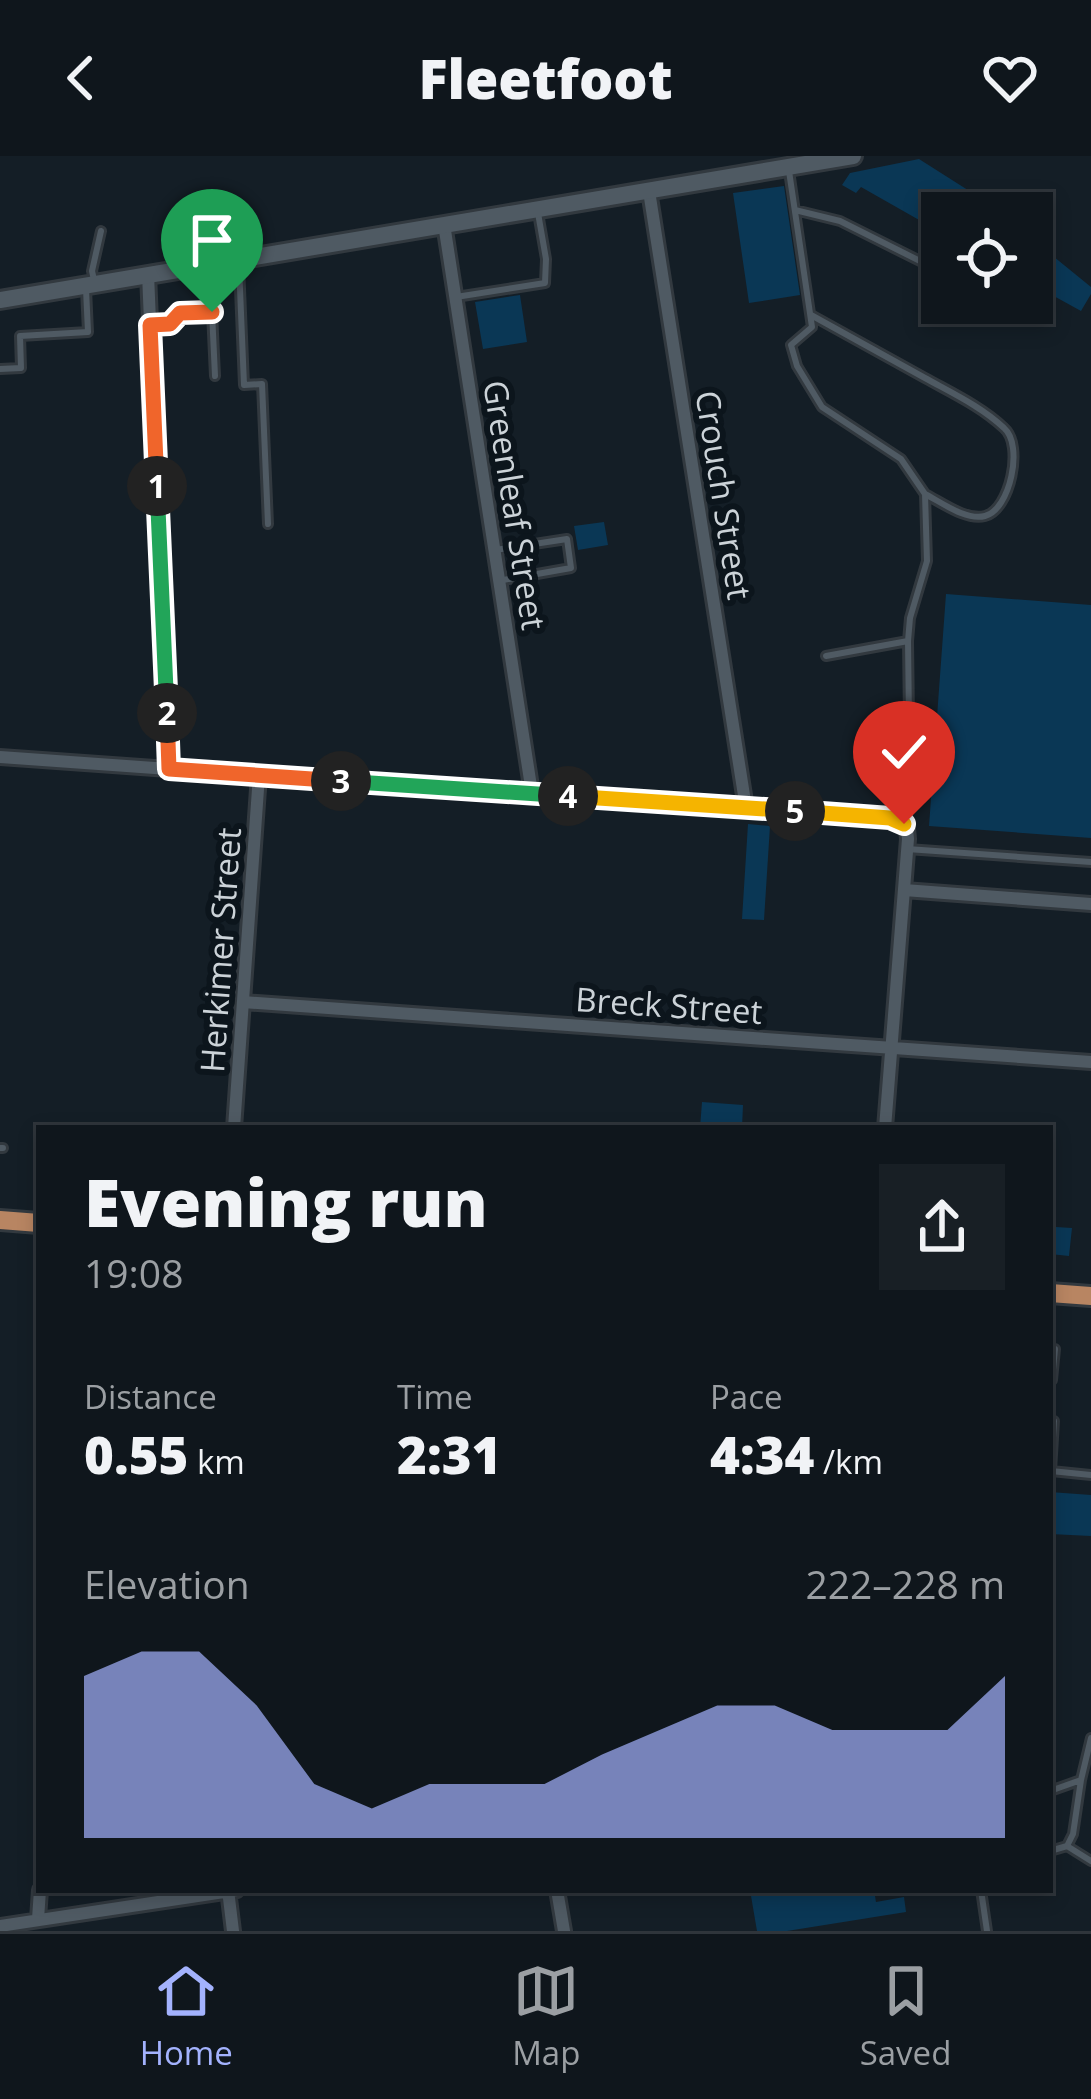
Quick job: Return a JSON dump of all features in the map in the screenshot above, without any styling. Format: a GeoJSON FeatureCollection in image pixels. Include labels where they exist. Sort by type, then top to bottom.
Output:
{"type":"FeatureCollection","features":[{"type":"Feature","properties":{"kind":"main road"},"geometry":{"type":"LineString","coordinates":[[0,300],[853,156]]}},
{"type":"Feature","properties":{"kind":"main road"},"geometry":{"type":"LineString","coordinates":[[0,1220],[36,1222]]}},
{"type":"Feature","properties":{"kind":"main road"},"geometry":{"type":"LineString","coordinates":[[1053,1293],[1091,1296]]}},
{"type":"Feature","properties":{"kind":"street","name":"Crouch Street"},"geometry":{"type":"LineString","coordinates":[[649,191],[746,808]]}},
{"type":"Feature","properties":{"kind":"street","name":"Greenleaf Street"},"geometry":{"type":"LineString","coordinates":[[444,224],[532,793]]}},
{"type":"Feature","properties":{"kind":"street"},"geometry":{"type":"LineString","coordinates":[[148,274],[169,769]]}},
{"type":"Feature","properties":{"kind":"street"},"geometry":{"type":"LineString","coordinates":[[0,757],[890,818],[904,824],[908,849],[886,1125]]}},
{"type":"Feature","properties":{"kind":"street","name":"Herkimer Street"},"geometry":{"type":"LineString","coordinates":[[234,1125],[260,775]]}},
{"type":"Feature","properties":{"kind":"street"},"geometry":{"type":"LineString","coordinates":[[904,890],[1091,904]]}},
{"type":"Feature","properties":{"kind":"street","name":"Breck Street"},"geometry":{"type":"LineString","coordinates":[[243,1002],[1091,1062]]}},
{"type":"Feature","properties":{"kind":"street"},"geometry":{"type":"LineString","coordinates":[[38,1919],[40,1893]]}},
{"type":"Feature","properties":{"kind":"street"},"geometry":{"type":"LineString","coordinates":[[0,1926],[214,1893]]}},
{"type":"Feature","properties":{"kind":"street"},"geometry":{"type":"LineString","coordinates":[[228,1893],[233,1931]]}},
{"type":"Feature","properties":{"kind":"street"},"geometry":{"type":"LineString","coordinates":[[558,1893],[564,1931]]}},
{"type":"Feature","properties":{"kind":"lane"},"geometry":{"type":"LineString","coordinates":[[788,167],[812,327],[790,345],[822,407],[901,459],[925,494],[970,517],[987,516],[1000,507],[1015,462],[1008,430],[958,396],[811,315]]}},
{"type":"Feature","properties":{"kind":"lane"},"geometry":{"type":"LineString","coordinates":[[455,297],[545,283],[537,209]]}},
{"type":"Feature","properties":{"kind":"lane"},"geometry":{"type":"LineString","coordinates":[[795,210],[840,221],[921,262]]}},
{"type":"Feature","properties":{"kind":"lane"},"geometry":{"type":"LineString","coordinates":[[0,369],[21,368],[20,336],[88,332],[90,284],[101,231]]}},
{"type":"Feature","properties":{"kind":"lane"},"geometry":{"type":"LineString","coordinates":[[239,259],[244,385],[262,384],[268,524]]}},
{"type":"Feature","properties":{"kind":"lane"},"geometry":{"type":"LineString","coordinates":[[205,265],[215,376]]}},
{"type":"Feature","properties":{"kind":"lane"},"geometry":{"type":"LineString","coordinates":[[150,325],[170,324],[180,313],[212,312]]}},
{"type":"Feature","properties":{"kind":"lane"},"geometry":{"type":"LineString","coordinates":[[904,824],[908,641],[927,561],[925,494]]}},
{"type":"Feature","properties":{"kind":"lane"},"geometry":{"type":"LineString","coordinates":[[494,550],[567,539],[572,568],[499,581]]}},
{"type":"Feature","properties":{"kind":"lane"},"geometry":{"type":"LineString","coordinates":[[826,656],[908,641]]}},
{"type":"Feature","properties":{"kind":"lane"},"geometry":{"type":"LineString","coordinates":[[908,849],[1091,862]]}},
{"type":"Feature","properties":{"kind":"lane"},"geometry":{"type":"LineString","coordinates":[[1053,1471],[1091,1475]]}},
{"type":"Feature","properties":{"kind":"lane"},"geometry":{"type":"LineString","coordinates":[[1053,1850],[1067,1846],[1073,1834],[1091,1738]]}},
{"type":"Feature","properties":{"kind":"lane"},"geometry":{"type":"LineString","coordinates":[[1053,1790],[1081,1780]]}},
{"type":"Feature","properties":{"kind":"lane"},"geometry":{"type":"LineString","coordinates":[[1067,1846],[1091,1861]]}},
{"type":"Feature","properties":{"kind":"lane"},"geometry":{"type":"LineString","coordinates":[[981,1893],[987,1931]]}},
{"type":"Feature","properties":{"kind":"building"},"geometry":{"type":"Polygon","coordinates":[[[919,159],[971,192],[921,192],[921,221],[861,187],[856,193],[842,185],[850,173],[919,159]]]}},
{"type":"Feature","properties":{"kind":"building"},"geometry":{"type":"Polygon","coordinates":[[[784,186],[800,295],[749,303],[733,193],[784,186]]]}},
{"type":"Feature","properties":{"kind":"building"},"geometry":{"type":"Polygon","coordinates":[[[1053,256],[1091,287],[1081,311],[1053,296],[1053,256]]]}},
{"type":"Feature","properties":{"kind":"building"},"geometry":{"type":"Polygon","coordinates":[[[520,295],[527,342],[483,349],[475,302],[520,295]]]}},
{"type":"Feature","properties":{"kind":"building"},"geometry":{"type":"Polygon","coordinates":[[[604,522],[608,545],[578,550],[574,526],[604,522]]]}},
{"type":"Feature","properties":{"kind":"building"},"geometry":{"type":"Polygon","coordinates":[[[946,594],[1091,605],[1091,838],[929,826],[946,594]]]}},
{"type":"Feature","properties":{"kind":"building"},"geometry":{"type":"Polygon","coordinates":[[[748,824],[770,826],[764,920],[742,919],[748,824]]]}},
{"type":"Feature","properties":{"kind":"building"},"geometry":{"type":"Polygon","coordinates":[[[702,1102],[743,1105],[742,1125],[700,1125],[702,1102]]]}},
{"type":"Feature","properties":{"kind":"building"},"geometry":{"type":"Polygon","coordinates":[[[1072,1228],[1069,1256],[1053,1254],[1056,1230],[1072,1228]]]}},
{"type":"Feature","properties":{"kind":"building"},"geometry":{"type":"Polygon","coordinates":[[[1053,1492],[1091,1495],[1091,1536],[1053,1534],[1053,1492]]]}},
{"type":"Feature","properties":{"kind":"building"},"geometry":{"type":"Polygon","coordinates":[[[751,1893],[874,1893],[876,1902],[904,1897],[906,1912],[787,1931],[757,1931],[751,1893]]]}},
{"type":"Feature","properties":{"kind":"route"},"geometry":{"type":"LineString","coordinates":[[212,312],[180,313],[170,324],[150,325],[169,769],[890,818],[904,824]]}}]}
